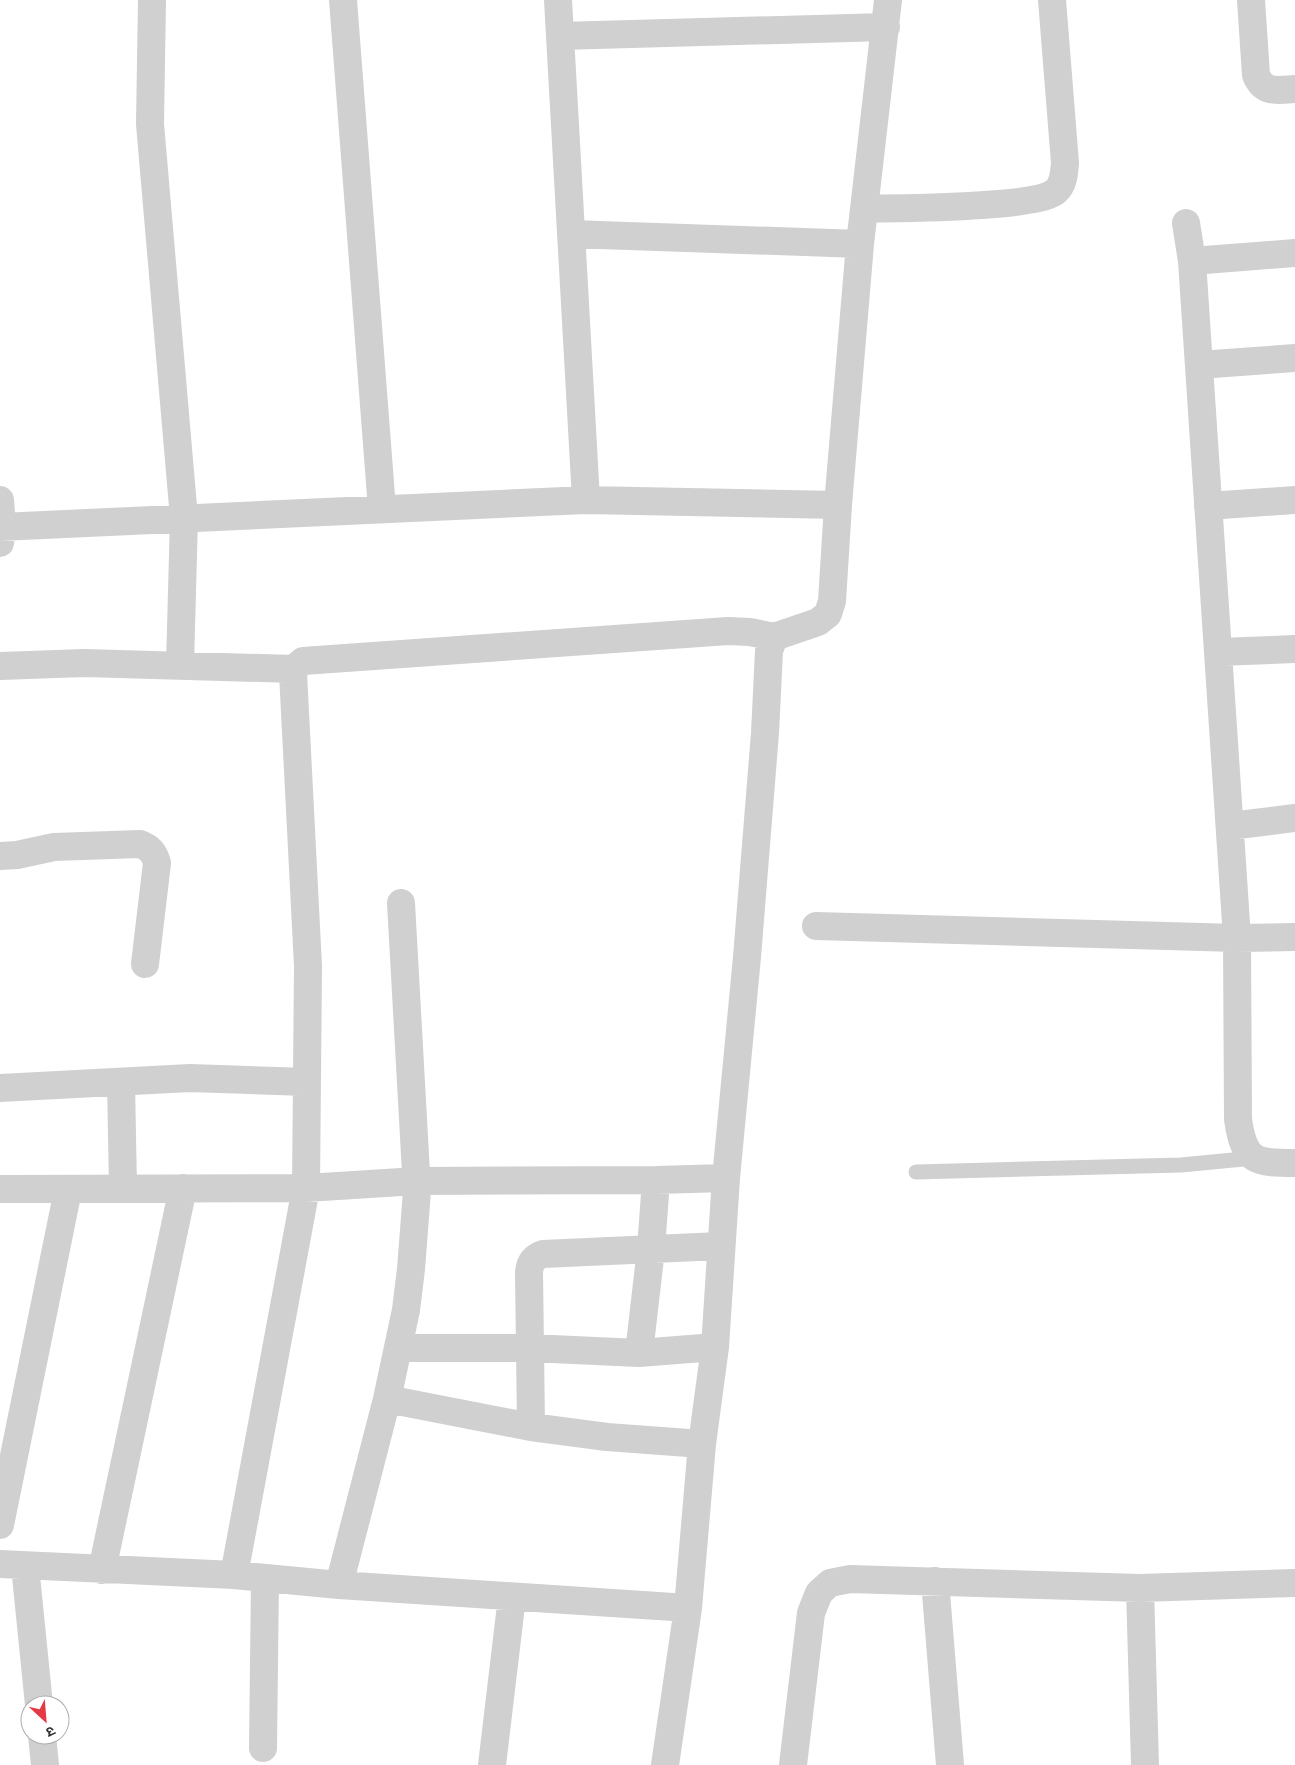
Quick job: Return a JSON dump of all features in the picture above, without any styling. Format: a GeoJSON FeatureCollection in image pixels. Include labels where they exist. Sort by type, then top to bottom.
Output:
{"type":"FeatureCollection","features":[{"type":"Feature","properties":{"kind":"street"},"geometry":{"type":"LineString","coordinates":[[152,0],[150,124],[184,518],[180,665]]}},
{"type":"Feature","properties":{"kind":"street"},"geometry":{"type":"LineString","coordinates":[[343,0],[382,509]]}},
{"type":"Feature","properties":{"kind":"street"},"geometry":{"type":"LineString","coordinates":[[558,0],[586,500]]}},
{"type":"Feature","properties":{"kind":"street"},"geometry":{"type":"LineString","coordinates":[[234,1576],[306,1188],[308,966],[294,669],[303,661],[728,631],[750,632],[774,638],[818,622],[828,614],[832,600],[860,244],[888,0]]}},
{"type":"Feature","properties":{"kind":"street"},"geometry":{"type":"LineString","coordinates":[[864,209],[1018,203],[1044,197],[1056,191],[1064,179],[1065,163],[1052,0]]}},
{"type":"Feature","properties":{"kind":"street"},"geometry":{"type":"LineString","coordinates":[[1251,0],[1256,75],[1260,85],[1270,90],[1295,89]]}},
{"type":"Feature","properties":{"kind":"street"},"geometry":{"type":"LineString","coordinates":[[560,36],[886,27]]}},
{"type":"Feature","properties":{"kind":"street"},"geometry":{"type":"LineString","coordinates":[[1186,223],[1192,262],[1237,938],[1238,1119],[1240,1138],[1246,1151],[1254,1158],[1271,1163],[1295,1163]]}},
{"type":"Feature","properties":{"kind":"street"},"geometry":{"type":"LineString","coordinates":[[571,234],[860,244]]}},
{"type":"Feature","properties":{"kind":"street"},"geometry":{"type":"LineString","coordinates":[[1192,262],[1295,253]]}},
{"type":"Feature","properties":{"kind":"street"},"geometry":{"type":"LineString","coordinates":[[1199,365],[1295,358]]}},
{"type":"Feature","properties":{"kind":"street"},"geometry":{"type":"LineString","coordinates":[[1,524],[184,518],[586,500],[838,505]]}},
{"type":"Feature","properties":{"kind":"street"},"geometry":{"type":"LineString","coordinates":[[1208,506],[1295,500]]}},
{"type":"Feature","properties":{"kind":"street"},"geometry":{"type":"LineString","coordinates":[[665,1765],[688,1608],[702,1444],[715,1347],[720,1246],[749,938],[770,651],[774,638]]}},
{"type":"Feature","properties":{"kind":"street"},"geometry":{"type":"LineString","coordinates":[[1218,652],[1295,649]]}},
{"type":"Feature","properties":{"kind":"street"},"geometry":{"type":"LineString","coordinates":[[0,666],[84,663],[294,669]]}},
{"type":"Feature","properties":{"kind":"street"},"geometry":{"type":"LineString","coordinates":[[1230,826],[1295,818]]}},
{"type":"Feature","properties":{"kind":"street"},"geometry":{"type":"LineString","coordinates":[[0,856],[17,855],[54,847],[140,844],[148,847],[154,853],[157,863],[145,964]]}},
{"type":"Feature","properties":{"kind":"street"},"geometry":{"type":"LineString","coordinates":[[339,1586],[387,1399],[406,1310],[410,1277],[417,1181],[401,903]]}},
{"type":"Feature","properties":{"kind":"street"},"geometry":{"type":"LineString","coordinates":[[816,926],[1237,938],[1295,937]]}},
{"type":"Feature","properties":{"kind":"street"},"geometry":{"type":"LineString","coordinates":[[0,1088],[190,1078],[307,1082]]}},
{"type":"Feature","properties":{"kind":"street"},"geometry":{"type":"LineString","coordinates":[[122,1082],[123,1188]]}},
{"type":"Feature","properties":{"kind":"street"},"geometry":{"type":"LineString","coordinates":[[0,1189],[306,1188],[417,1181],[726,1178]]}},
{"type":"Feature","properties":{"kind":"street"},"geometry":{"type":"LineString","coordinates":[[639,1353],[651,1249],[656,1180]]}},
{"type":"Feature","properties":{"kind":"street"},"geometry":{"type":"LineString","coordinates":[[102,1570],[182,1188]]}},
{"type":"Feature","properties":{"kind":"street"},"geometry":{"type":"LineString","coordinates":[[0,1525],[68,1190]]}},
{"type":"Feature","properties":{"kind":"street"},"geometry":{"type":"LineString","coordinates":[[531,1427],[529,1272],[530,1266],[537,1256],[543,1254],[720,1246]]}},
{"type":"Feature","properties":{"kind":"street"},"geometry":{"type":"LineString","coordinates":[[398,1348],[530,1348],[639,1353],[715,1347]]}},
{"type":"Feature","properties":{"kind":"street"},"geometry":{"type":"LineString","coordinates":[[387,1399],[531,1427],[607,1437],[702,1444]]}},
{"type":"Feature","properties":{"kind":"street"},"geometry":{"type":"LineString","coordinates":[[37,1695],[13,1565],[234,1576],[339,1586],[688,1608]]}},
{"type":"Feature","properties":{"kind":"street"},"geometry":{"type":"LineString","coordinates":[[263,1748],[265,1578]]}},
{"type":"Feature","properties":{"kind":"street"},"geometry":{"type":"LineString","coordinates":[[793,1765],[810,1613],[819,1593],[830,1582],[850,1579],[1140,1588],[1295,1583]]}},
{"type":"Feature","properties":{"kind":"street"},"geometry":{"type":"LineString","coordinates":[[935,1581],[950,1765]]}},
{"type":"Feature","properties":{"kind":"street"},"geometry":{"type":"LineString","coordinates":[[1140,1588],[1145,1765]]}},
{"type":"Feature","properties":{"kind":"street"},"geometry":{"type":"LineString","coordinates":[[492,1765],[512,1597]]}},
{"type":"Feature","properties":{"kind":"street"},"geometry":{"type":"LineString","coordinates":[[43,1745],[46,1765]]}},
{"type":"Feature","properties":{"kind":"lane"},"geometry":{"type":"LineString","coordinates":[[916,1172],[1181,1165],[1254,1158]]}}]}
